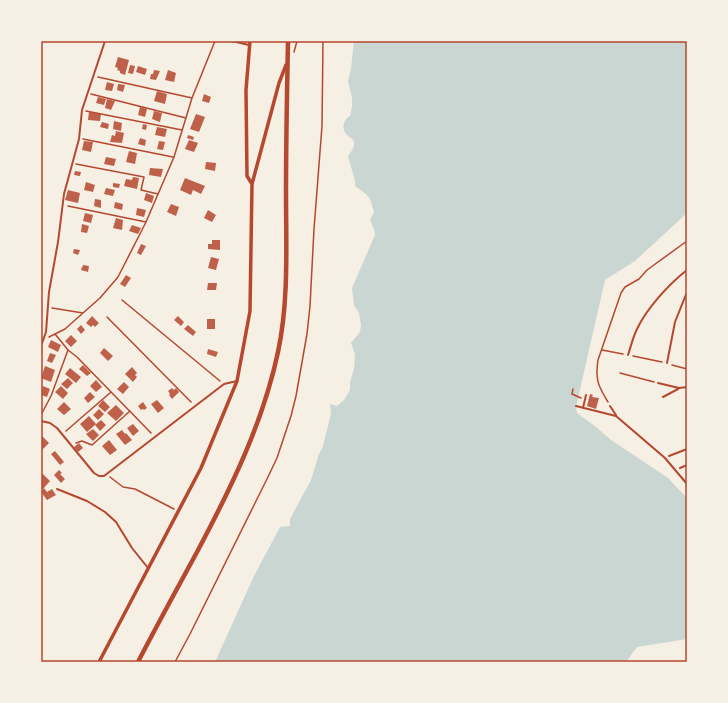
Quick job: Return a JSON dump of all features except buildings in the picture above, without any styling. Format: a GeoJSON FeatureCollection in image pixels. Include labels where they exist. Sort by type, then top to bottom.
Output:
{"type":"FeatureCollection","features":[{"type":"Feature","properties":{"kind":"street"},"geometry":{"type":"LineString","coordinates":[[138,662],[215,517],[236,474],[260,416],[271,384],[284,318],[287,231],[286,128],[288,41]]}},
{"type":"Feature","properties":{"kind":"street"},"geometry":{"type":"LineString","coordinates":[[250,43],[246,90],[247,176],[252,184]]}},
{"type":"Feature","properties":{"kind":"street"},"geometry":{"type":"LineString","coordinates":[[99,662],[201,468],[237,381],[250,311],[252,184],[278,84],[288,62]]}},
{"type":"Feature","properties":{"kind":"lane"},"geometry":{"type":"LineString","coordinates":[[41,346],[46,332],[49,292],[58,242],[64,194],[79,139],[82,110],[105,41]]}},
{"type":"Feature","properties":{"kind":"lane"},"geometry":{"type":"LineString","coordinates":[[232,41],[250,43]]}},
{"type":"Feature","properties":{"kind":"lane"},"geometry":{"type":"LineString","coordinates":[[628,355],[637,329],[649,309],[687,271]]}},
{"type":"Feature","properties":{"kind":"lane"},"geometry":{"type":"LineString","coordinates":[[667,363],[675,322],[687,292]]}},
{"type":"Feature","properties":{"kind":"lane"},"geometry":{"type":"LineString","coordinates":[[41,421],[50,423],[63,434],[94,473],[99,476],[104,476],[224,384],[237,381]]}},
{"type":"Feature","properties":{"kind":"lane"},"geometry":{"type":"LineString","coordinates":[[658,383],[679,388]]}},
{"type":"Feature","properties":{"kind":"lane"},"geometry":{"type":"LineString","coordinates":[[663,397],[679,388],[687,386]]}},
{"type":"Feature","properties":{"kind":"lane"},"geometry":{"type":"LineString","coordinates":[[583,408],[586,395]]}},
{"type":"Feature","properties":{"kind":"lane"},"geometry":{"type":"LineString","coordinates":[[576,406],[616,416]]}},
{"type":"Feature","properties":{"kind":"lane"},"geometry":{"type":"LineString","coordinates":[[610,406],[616,416],[665,459],[687,484]]}},
{"type":"Feature","properties":{"kind":"lane"},"geometry":{"type":"LineString","coordinates":[[669,456],[687,449]]}},
{"type":"Feature","properties":{"kind":"lane"},"geometry":{"type":"LineString","coordinates":[[680,468],[687,465]]}},
{"type":"Feature","properties":{"kind":"lane"},"geometry":{"type":"LineString","coordinates":[[57,489],[87,501],[105,512],[116,522],[132,548],[148,569]]}},
{"type":"Feature","properties":{"kind":"path"},"geometry":{"type":"LineString","coordinates":[[44,339],[65,329],[100,298],[118,277],[146,222],[174,157],[192,98],[215,41]]}},
{"type":"Feature","properties":{"kind":"path"},"geometry":{"type":"LineString","coordinates":[[93,76],[192,98]]}},
{"type":"Feature","properties":{"kind":"path"},"geometry":{"type":"LineString","coordinates":[[87,93],[186,118]]}},
{"type":"Feature","properties":{"kind":"path"},"geometry":{"type":"LineString","coordinates":[[82,110],[183,130]]}},
{"type":"Feature","properties":{"kind":"path"},"geometry":{"type":"LineString","coordinates":[[79,139],[174,157]]}},
{"type":"Feature","properties":{"kind":"path"},"geometry":{"type":"LineString","coordinates":[[73,163],[144,177],[141,190],[158,194]]}},
{"type":"Feature","properties":{"kind":"path"},"geometry":{"type":"LineString","coordinates":[[62,205],[146,222]]}},
{"type":"Feature","properties":{"kind":"path"},"geometry":{"type":"LineString","coordinates":[[610,406],[601,390],[596,370],[618,301],[625,287],[639,279],[647,270],[687,241]]}},
{"type":"Feature","properties":{"kind":"path"},"geometry":{"type":"LineString","coordinates":[[122,300],[224,384]]}},
{"type":"Feature","properties":{"kind":"path"},"geometry":{"type":"LineString","coordinates":[[48,308],[83,313]]}},
{"type":"Feature","properties":{"kind":"path"},"geometry":{"type":"LineString","coordinates":[[107,317],[195,406]]}},
{"type":"Feature","properties":{"kind":"path"},"geometry":{"type":"LineString","coordinates":[[55,334],[68,350],[77,357],[155,438]]}},
{"type":"Feature","properties":{"kind":"path"},"geometry":{"type":"LineString","coordinates":[[41,415],[51,396],[68,350]]}},
{"type":"Feature","properties":{"kind":"path"},"geometry":{"type":"LineString","coordinates":[[602,350],[667,363],[687,369]]}},
{"type":"Feature","properties":{"kind":"path"},"geometry":{"type":"LineString","coordinates":[[620,373],[658,383]]}},
{"type":"Feature","properties":{"kind":"path"},"geometry":{"type":"LineString","coordinates":[[573,389],[572,394],[580,398]]}},
{"type":"Feature","properties":{"kind":"path"},"geometry":{"type":"LineString","coordinates":[[63,434],[111,392]]}},
{"type":"Feature","properties":{"kind":"path"},"geometry":{"type":"LineString","coordinates":[[72,445],[79,441],[92,445],[130,411]]}},
{"type":"Feature","properties":{"kind":"path"},"geometry":{"type":"LineString","coordinates":[[107,474],[123,486],[135,490],[179,512]]}},
{"type":"Feature","properties":{"kind":"shaded area"},"geometry":{"type":"Polygon","coordinates":[[[354,41],[687,41],[687,213],[635,261],[605,280],[576,407],[577,413],[611,440],[668,478],[687,498],[687,639],[637,647],[626,662],[215,662],[254,576],[280,527],[290,526],[290,519],[311,480],[323,446],[331,414],[330,404],[337,406],[344,400],[350,390],[355,354],[351,343],[360,332],[361,325],[359,313],[354,305],[352,288],[375,235],[370,220],[374,212],[370,199],[355,186],[348,156],[353,148],[354,142],[345,133],[343,127],[344,122],[350,116],[352,107],[352,98],[348,81],[354,41]]]}}]}
